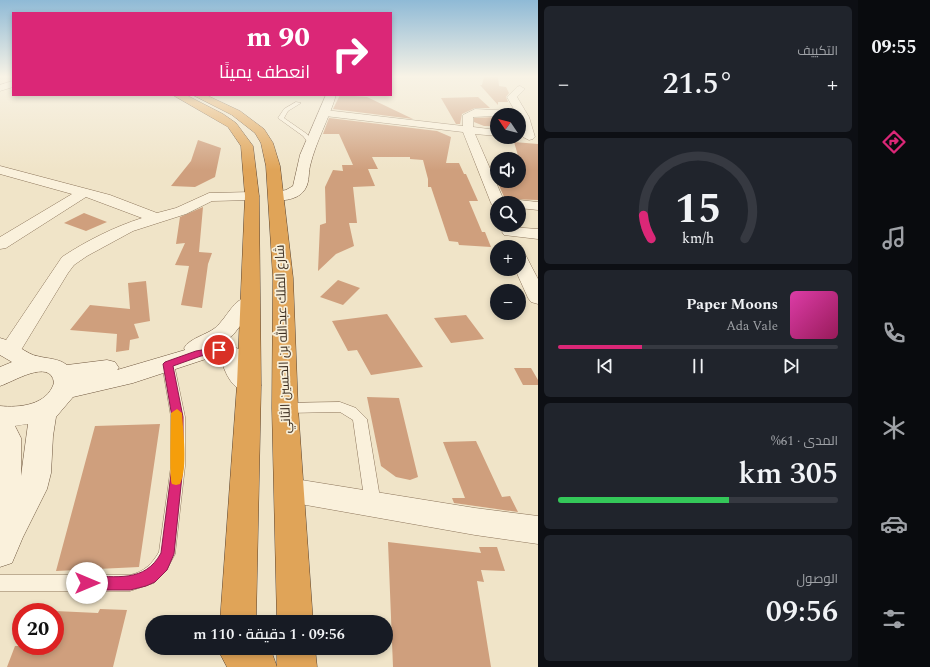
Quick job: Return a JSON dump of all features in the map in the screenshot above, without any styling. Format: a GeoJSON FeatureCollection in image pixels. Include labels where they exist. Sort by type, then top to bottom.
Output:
{"type":"FeatureCollection","features":[{"type":"Feature","properties":{"kind":"highway"},"geometry":{"type":"LineString","coordinates":[[204,108],[219,116],[240,135],[247,146],[252,196],[249,302],[249,385],[242,615]]}},
{"type":"Feature","properties":{"kind":"highway","name":"شارع الملك عبدالله بن الحسين الثاني"},"geometry":{"type":"LineString","coordinates":[[226,108],[236,113],[260,131],[267,143],[273,166],[283,278],[285,408],[292,615]]}},
{"type":"Feature","properties":{"kind":"street"},"geometry":{"type":"LineString","coordinates":[[276,196],[291,193],[297,190],[300,186],[303,166],[327,108]]}},
{"type":"Feature","properties":{"kind":"street"},"geometry":{"type":"LineString","coordinates":[[325,113],[490,133]]}},
{"type":"Feature","properties":{"kind":"street"},"geometry":{"type":"LineString","coordinates":[[490,113],[471,113],[468,115],[468,131],[496,196]]}},
{"type":"Feature","properties":{"kind":"street"},"geometry":{"type":"LineString","coordinates":[[526,127],[529,137]]}},
{"type":"Feature","properties":{"kind":"street"},"geometry":{"type":"LineString","coordinates":[[0,170],[105,198],[156,218]]}},
{"type":"Feature","properties":{"kind":"street"},"geometry":{"type":"LineString","coordinates":[[0,244],[83,193]]}},
{"type":"Feature","properties":{"kind":"street"},"geometry":{"type":"LineString","coordinates":[[32,365],[5,348],[68,261],[127,228],[181,211],[210,197],[252,196]]}},
{"type":"Feature","properties":{"kind":"street"},"geometry":{"type":"LineString","coordinates":[[526,205],[538,206]]}},
{"type":"Feature","properties":{"kind":"street"},"geometry":{"type":"LineString","coordinates":[[511,235],[538,234]]}},
{"type":"Feature","properties":{"kind":"street"},"geometry":{"type":"LineString","coordinates":[[526,272],[538,297]]}},
{"type":"Feature","properties":{"kind":"street"},"geometry":{"type":"LineString","coordinates":[[0,416],[21,417],[58,391],[124,377],[167,361],[215,338],[228,327],[240,309],[249,302]]}},
{"type":"Feature","properties":{"kind":"street"},"geometry":{"type":"LineString","coordinates":[[167,361],[211,350],[226,351],[230,354],[237,372],[249,385]]}},
{"type":"Feature","properties":{"kind":"street"},"geometry":{"type":"LineString","coordinates":[[0,378],[20,368],[32,365],[45,365],[56,368],[58,391],[41,420],[34,483],[25,506],[5,541]]}},
{"type":"Feature","properties":{"kind":"street"},"geometry":{"type":"LineString","coordinates":[[0,421],[8,438],[5,541]]}},
{"type":"Feature","properties":{"kind":"street"},"geometry":{"type":"LineString","coordinates":[[289,490],[322,494],[500,526],[538,530]]}},
{"type":"Feature","properties":{"kind":"lane"},"geometry":{"type":"LineString","coordinates":[[289,108],[286,110],[281,118],[305,135],[312,144]]}},
{"type":"Feature","properties":{"kind":"lane"},"geometry":{"type":"LineString","coordinates":[[0,583],[130,583],[150,577],[162,565],[167,554],[178,466],[178,417],[167,361]]}},
{"type":"Feature","properties":{"kind":"lane"},"geometry":{"type":"LineString","coordinates":[[285,408],[340,407],[357,415],[360,419],[373,504]]}},
{"type":"Feature","properties":{"kind":"building"},"geometry":{"type":"Polygon","coordinates":[[[390,108],[413,119],[333,109],[390,108]]]}},
{"type":"Feature","properties":{"kind":"building"},"geometry":{"type":"Polygon","coordinates":[[[447,108],[475,108],[462,114],[460,124],[456,124],[447,108]]]}},
{"type":"Feature","properties":{"kind":"building"},"geometry":{"type":"Polygon","coordinates":[[[490,117],[490,126],[484,126],[474,122],[474,118],[490,117]]]}},
{"type":"Feature","properties":{"kind":"building"},"geometry":{"type":"Polygon","coordinates":[[[329,118],[437,131],[451,137],[446,163],[459,163],[464,174],[466,174],[478,201],[469,201],[482,232],[485,232],[490,247],[459,245],[458,242],[449,241],[431,187],[428,187],[428,179],[423,160],[410,159],[410,157],[372,157],[378,169],[368,169],[375,186],[353,187],[357,223],[349,223],[354,246],[336,254],[318,271],[320,225],[326,223],[325,187],[333,170],[343,171],[342,165],[353,165],[339,134],[323,134],[329,118]]]}},
{"type":"Feature","properties":{"kind":"building"},"geometry":{"type":"Polygon","coordinates":[[[198,140],[221,148],[215,177],[195,187],[171,186],[191,161],[198,140]]]}},
{"type":"Feature","properties":{"kind":"building"},"geometry":{"type":"Polygon","coordinates":[[[515,144],[538,144],[538,200],[526,200],[526,196],[504,196],[500,188],[526,188],[526,152],[517,152],[515,144]]]}},
{"type":"Feature","properties":{"kind":"building"},"geometry":{"type":"Polygon","coordinates":[[[203,207],[199,252],[212,253],[208,264],[202,308],[181,305],[189,266],[175,265],[185,243],[176,244],[180,217],[203,207]]]}},
{"type":"Feature","properties":{"kind":"building"},"geometry":{"type":"Polygon","coordinates":[[[84,213],[107,222],[86,231],[64,223],[84,213]]]}},
{"type":"Feature","properties":{"kind":"building"},"geometry":{"type":"Polygon","coordinates":[[[338,280],[360,288],[343,305],[320,297],[338,280]]]}},
{"type":"Feature","properties":{"kind":"building"},"geometry":{"type":"Polygon","coordinates":[[[146,281],[150,321],[134,324],[139,338],[130,340],[129,350],[116,352],[117,334],[70,330],[90,305],[130,309],[128,283],[146,281]]]}},
{"type":"Feature","properties":{"kind":"building"},"geometry":{"type":"Polygon","coordinates":[[[387,314],[423,367],[371,375],[357,350],[348,351],[332,321],[387,314]]]}},
{"type":"Feature","properties":{"kind":"building"},"geometry":{"type":"Polygon","coordinates":[[[466,315],[484,339],[451,343],[434,318],[466,315]]]}},
{"type":"Feature","properties":{"kind":"building"},"geometry":{"type":"Polygon","coordinates":[[[514,368],[531,368],[538,380],[538,385],[523,385],[514,368]]]}},
{"type":"Feature","properties":{"kind":"building"},"geometry":{"type":"Polygon","coordinates":[[[367,397],[399,398],[418,477],[410,480],[396,477],[381,466],[367,397]]]}},
{"type":"Feature","properties":{"kind":"building"},"geometry":{"type":"Polygon","coordinates":[[[160,424],[139,567],[56,571],[95,426],[160,424]]]}},
{"type":"Feature","properties":{"kind":"building"},"geometry":{"type":"Polygon","coordinates":[[[476,441],[502,497],[510,496],[518,512],[454,503],[452,498],[465,498],[443,442],[476,441]]]}},
{"type":"Feature","properties":{"kind":"building"},"geometry":{"type":"Polygon","coordinates":[[[388,542],[481,553],[479,547],[497,547],[505,571],[481,570],[484,582],[477,581],[491,667],[393,667],[393,615],[391,615],[388,542]]]}},
{"type":"Feature","properties":{"kind":"building"},"geometry":{"type":"Polygon","coordinates":[[[100,609],[127,610],[113,667],[7,667],[12,654],[64,655],[64,611],[98,613],[100,609]]]}},
{"type":"Feature","properties":{"kind":"slow traffic"},"geometry":{"type":"LineString","coordinates":[[176,480],[178,466],[177,413]]}},
{"type":"Feature","properties":{"kind":"route"},"geometry":{"type":"LineString","coordinates":[[87,583],[130,583],[141,581],[150,577],[162,565],[167,554],[178,466],[178,417],[168,364],[211,350],[219,350]]}}]}
